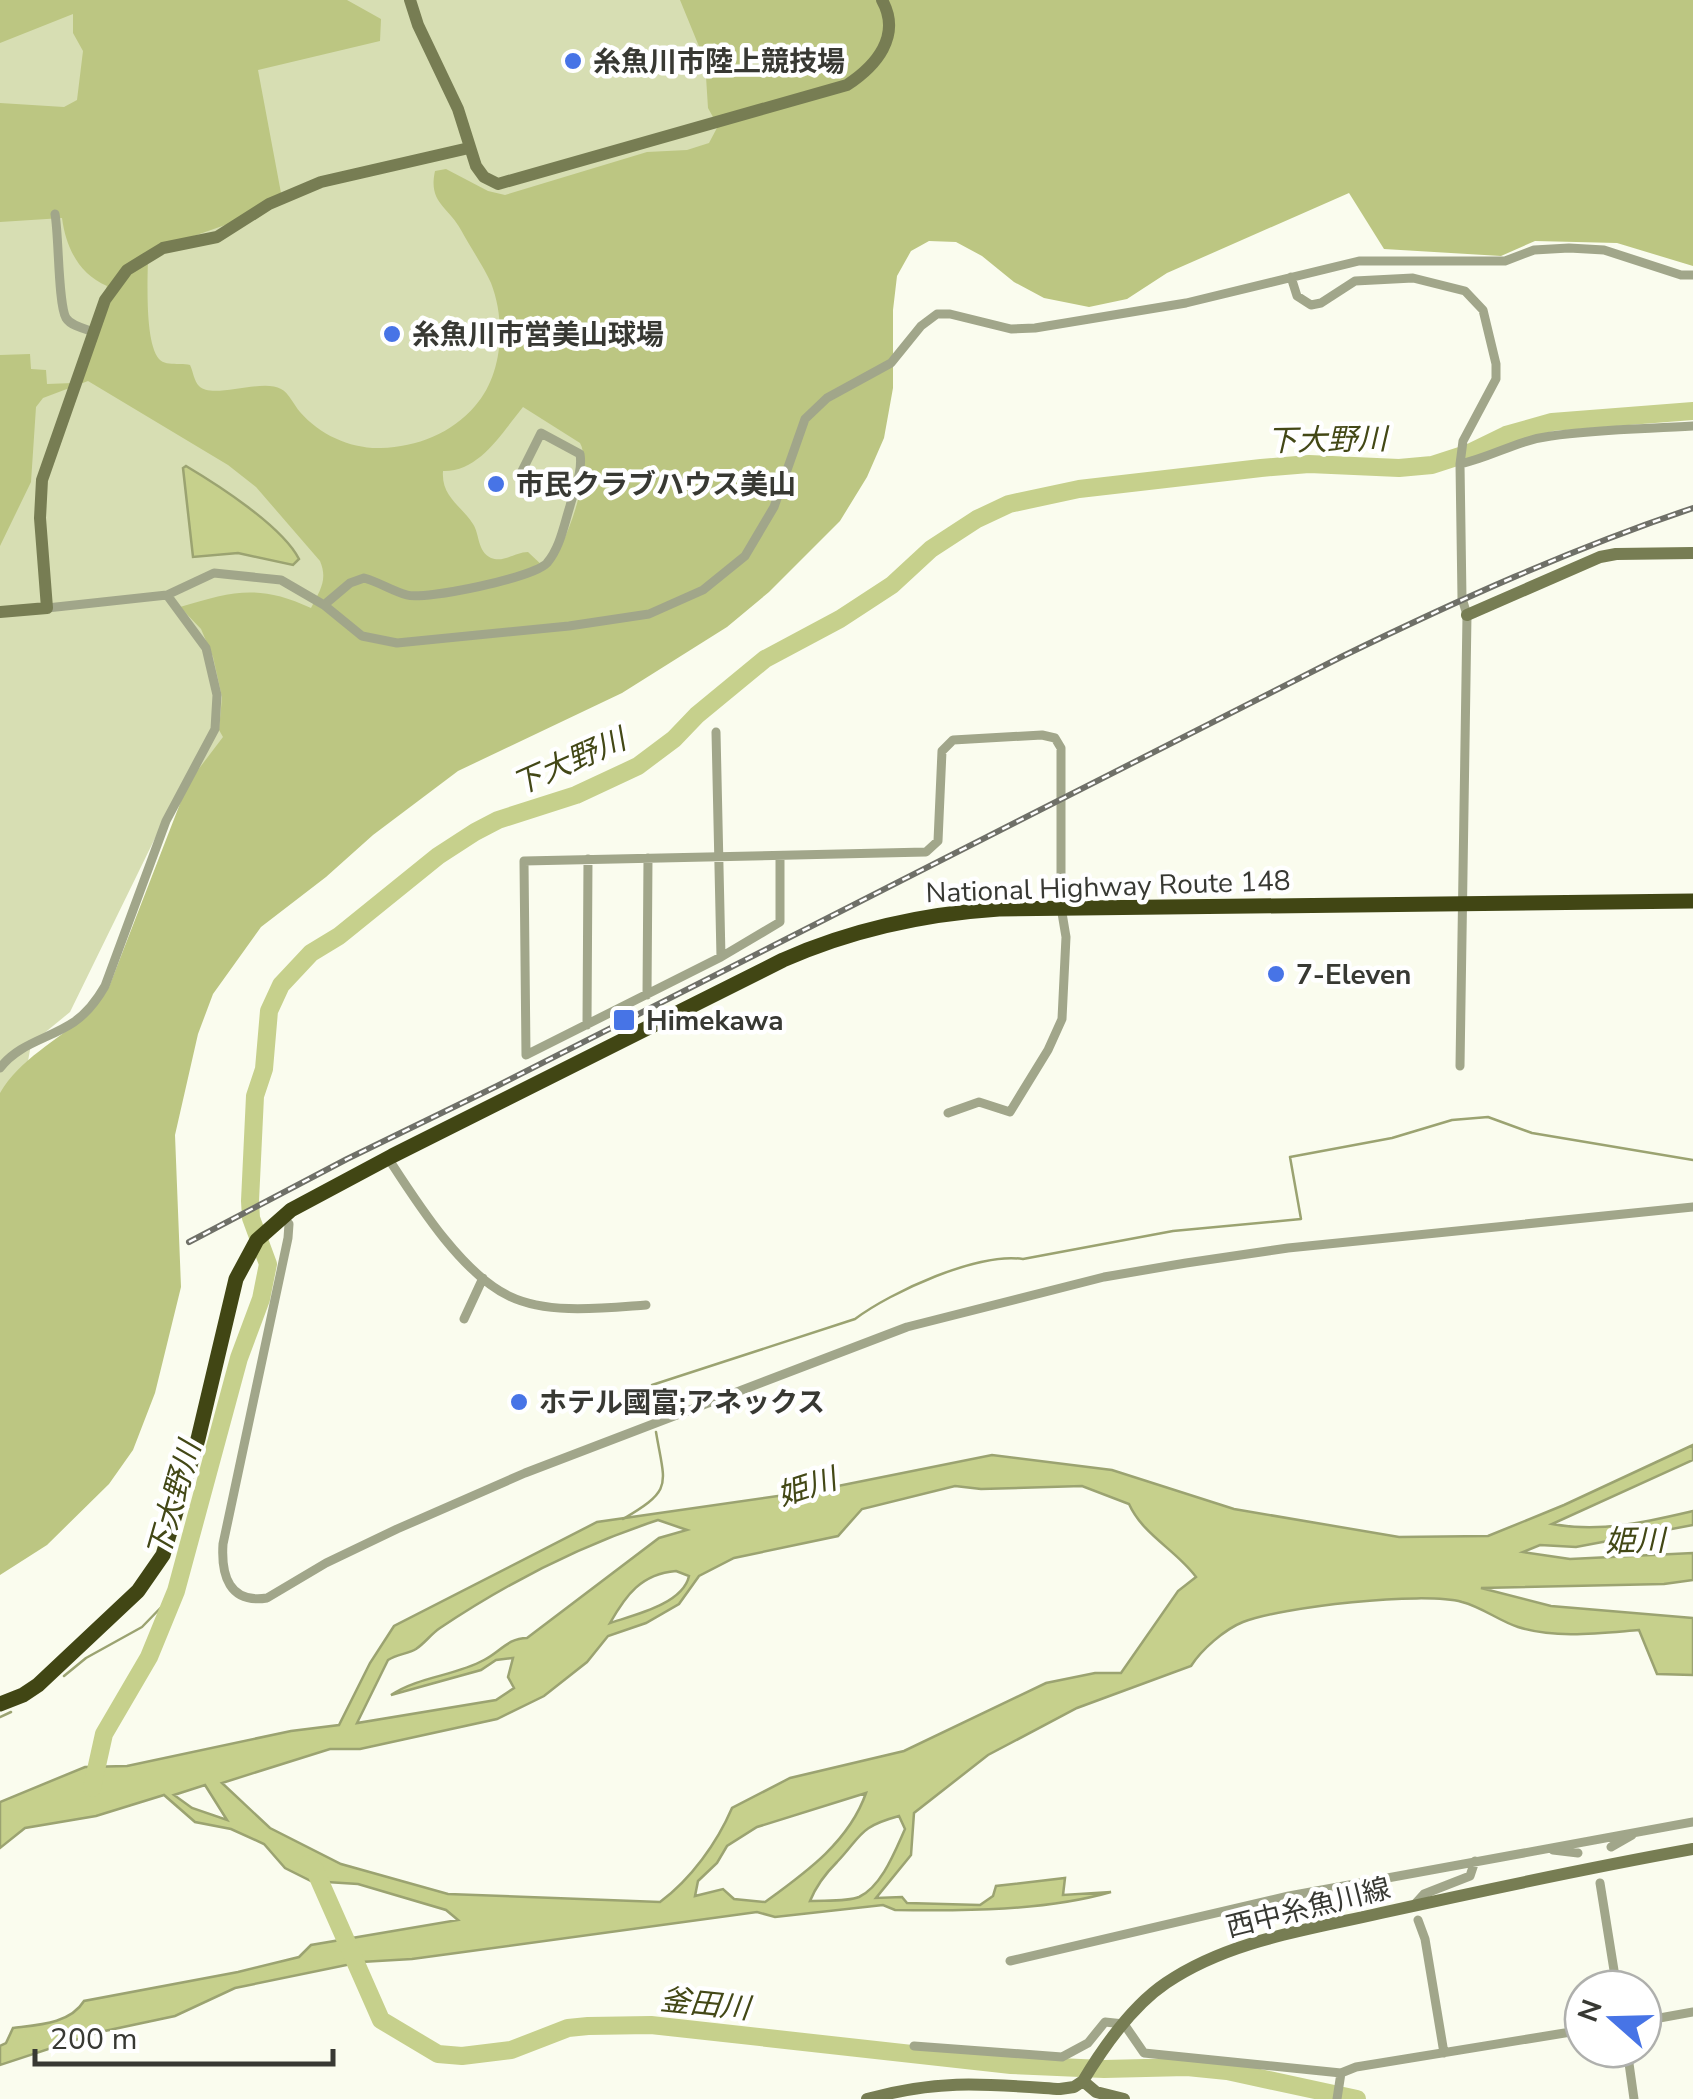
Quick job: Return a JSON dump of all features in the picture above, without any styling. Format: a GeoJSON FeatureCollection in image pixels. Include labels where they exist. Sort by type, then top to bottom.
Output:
{"type":"FeatureCollection","features":[{"type":"Feature","properties":{"kind":"highway","name":"National Highway Route 148"},"geometry":{"type":"LineString","coordinates":[[0,1704],[38,1685],[138,1591],[163,1556],[198,1440],[236,1279],[265,1230],[282,1216],[388,1158],[817,945],[916,917],[1061,907],[1693,901]]}},
{"type":"Feature","properties":{"kind":"street"},"geometry":{"type":"LineString","coordinates":[[410,0],[458,109],[469,148],[484,177],[498,184],[846,85],[879,59],[890,23],[882,0]]}},
{"type":"Feature","properties":{"kind":"street"},"geometry":{"type":"LineString","coordinates":[[47,608],[40,488],[105,300],[127,270],[163,248],[218,237],[270,204],[321,182],[469,148]]}},
{"type":"Feature","properties":{"kind":"street"},"geometry":{"type":"LineString","coordinates":[[54,214],[67,319],[94,332]]}},
{"type":"Feature","properties":{"kind":"street"},"geometry":{"type":"LineString","coordinates":[[0,612],[167,595],[214,573],[281,580],[324,605],[362,636],[397,643],[650,614],[703,590],[745,556],[774,507],[806,419],[827,398],[890,363],[921,326],[937,314],[1011,329],[1035,328],[1186,303],[1359,261],[1505,261],[1534,250],[1569,248],[1604,250],[1681,275],[1693,275]]}},
{"type":"Feature","properties":{"kind":"street"},"geometry":{"type":"LineString","coordinates":[[1291,277],[1297,296],[1311,305],[1365,278],[1413,278],[1454,286],[1484,310],[1496,364],[1496,379],[1463,440],[1460,464],[1462,598],[1467,615],[1460,1066]]}},
{"type":"Feature","properties":{"kind":"street"},"geometry":{"type":"LineString","coordinates":[[1460,464],[1517,443],[1551,436],[1693,426]]}},
{"type":"Feature","properties":{"kind":"street"},"geometry":{"type":"LineString","coordinates":[[324,605],[350,583],[364,578],[409,596],[508,579],[542,567],[553,554],[564,528],[580,469],[580,454],[541,433],[519,476]]}},
{"type":"Feature","properties":{"kind":"street"},"geometry":{"type":"LineString","coordinates":[[1467,615],[1600,557],[1693,553]]}},
{"type":"Feature","properties":{"kind":"street"},"geometry":{"type":"LineString","coordinates":[[0,1068],[10,1054],[73,1023],[105,986],[166,821],[215,730],[217,695],[206,648],[167,595]]}},
{"type":"Feature","properties":{"kind":"street"},"geometry":{"type":"LineString","coordinates":[[716,732],[721,957]]}},
{"type":"Feature","properties":{"kind":"street"},"geometry":{"type":"LineString","coordinates":[[780,856],[780,922],[721,957],[526,1056],[524,860],[926,852],[938,840],[942,751],[953,740],[1055,738],[1061,748],[1061,907],[1066,938],[1062,1019],[1010,1112],[978,1102],[948,1113]]}},
{"type":"Feature","properties":{"kind":"street"},"geometry":{"type":"LineString","coordinates":[[647,995],[648,858]]}},
{"type":"Feature","properties":{"kind":"street"},"geometry":{"type":"LineString","coordinates":[[587,1025],[588,859]]}},
{"type":"Feature","properties":{"kind":"street"},"geometry":{"type":"LineString","coordinates":[[388,1158],[425,1217],[482,1278],[511,1298],[570,1308],[646,1304]]}},
{"type":"Feature","properties":{"kind":"street"},"geometry":{"type":"LineString","coordinates":[[282,1216],[289,1224],[288,1238],[222,1544],[222,1565],[229,1586],[245,1598],[257,1599],[267,1598],[397,1529],[524,1473],[907,1328],[1104,1277],[1186,1262],[1693,1207]]}},
{"type":"Feature","properties":{"kind":"street"},"geometry":{"type":"LineString","coordinates":[[464,1320],[482,1278]]}},
{"type":"Feature","properties":{"kind":"street"},"geometry":{"type":"LineString","coordinates":[[1010,1961],[1289,1896],[1693,1822]]}},
{"type":"Feature","properties":{"kind":"street"},"geometry":{"type":"LineString","coordinates":[[1611,1847],[1639,1832]]}},
{"type":"Feature","properties":{"kind":"street"},"geometry":{"type":"LineString","coordinates":[[1546,1848],[1578,1853]]}},
{"type":"Feature","properties":{"kind":"street","name":"西中糸魚川線"},"geometry":{"type":"LineString","coordinates":[[1083,2081],[1124,2024],[1164,1984],[1202,1962],[1246,1944],[1693,1850]]}},
{"type":"Feature","properties":{"kind":"street"},"geometry":{"type":"LineString","coordinates":[[1414,1906],[1424,1894],[1470,1876],[1475,1861]]}},
{"type":"Feature","properties":{"kind":"street"},"geometry":{"type":"LineString","coordinates":[[1600,1882],[1615,1969]]}},
{"type":"Feature","properties":{"kind":"street"},"geometry":{"type":"LineString","coordinates":[[1418,1920],[1425,1939],[1444,2052]]}},
{"type":"Feature","properties":{"kind":"street"},"geometry":{"type":"LineString","coordinates":[[1663,2017],[1693,2012]]}},
{"type":"Feature","properties":{"kind":"street"},"geometry":{"type":"LineString","coordinates":[[914,2046],[1062,2057],[1088,2044],[1106,2022],[1124,2024],[1144,2053],[1341,2073],[1356,2067],[1563,2033]]}},
{"type":"Feature","properties":{"kind":"street"},"geometry":{"type":"LineString","coordinates":[[1630,2069],[1634,2099]]}},
{"type":"Feature","properties":{"kind":"street"},"geometry":{"type":"LineString","coordinates":[[1337,2099],[1341,2073]]}},
{"type":"Feature","properties":{"kind":"street"},"geometry":{"type":"LineString","coordinates":[[867,2099],[904,2089],[962,2082],[1060,2089],[1083,2081],[1096,2092],[1124,2099]]}},
{"type":"Feature","properties":{"kind":"shaded area"},"geometry":{"type":"Polygon","coordinates":[[[0,0],[980,0],[550,578],[274,670],[160,828],[70,1012],[31,1044],[0,1224],[0,0]]]}},
{"type":"Feature","properties":{"kind":"shaded area"},"geometry":{"type":"Polygon","coordinates":[[[0,0],[347,0],[381,19],[380,41],[258,70],[281,193],[231,223],[148,252],[149,324],[159,359],[190,365],[197,384],[205,390],[262,386],[281,389],[300,412],[327,434],[370,448],[420,441],[456,424],[484,393],[496,363],[500,330],[496,298],[461,230],[437,197],[435,171],[446,169],[488,191],[505,195],[647,152],[687,150],[709,143],[718,126],[708,108],[705,61],[680,0],[1693,0],[1693,266],[1617,243],[1535,241],[1501,256],[1384,249],[1349,193],[1167,273],[1127,299],[1089,307],[1044,298],[956,242],[929,241],[911,251],[897,276],[893,388],[884,438],[867,477],[840,521],[769,592],[727,627],[622,693],[458,771],[373,835],[261,927],[213,994],[198,1034],[175,1135],[181,1287],[155,1393],[133,1450],[109,1484],[47,1545],[0,1575],[0,1093],[24,1064],[84,1016],[109,987],[188,783],[223,737],[219,730],[222,697],[213,657],[201,629],[180,607],[246,592],[276,595],[311,608],[323,574],[320,561],[256,487],[228,465],[88,381],[43,398],[36,407],[31,482],[0,546],[0,355],[30,354],[31,369],[46,370],[47,384],[73,383],[107,286],[89,275],[76,259],[62,218],[0,222],[0,103],[64,107],[77,100],[83,51],[73,33],[73,14],[0,43],[0,0]],[[523,407],[478,458],[456,470],[443,471],[448,494],[473,524],[486,555],[500,559],[528,552],[546,569],[562,544],[576,508],[583,470],[580,443],[523,407]]]}},
{"type":"Feature","properties":{"kind":"shaded area"},"geometry":{"type":"Polygon","coordinates":[[[186,466],[264,520],[299,559],[293,565],[238,553],[193,557],[183,468],[186,466]]]}},
{"type":"Feature","properties":{"kind":"shaded area"},"geometry":{"type":"Polygon","coordinates":[[[1693,1445],[1693,1460],[1552,1524],[1606,1527],[1693,1511],[1693,1525],[1576,1547],[1540,1545],[1523,1552],[1570,1559],[1693,1553],[1693,1580],[1481,1588],[1551,1606],[1693,1618],[1693,1675],[1657,1674],[1639,1630],[1578,1634],[1533,1631],[1469,1604],[1443,1599],[1352,1602],[1262,1616],[1221,1635],[1191,1666],[1077,1708],[988,1755],[914,1813],[911,1855],[876,1898],[980,1905],[993,1896],[996,1886],[1065,1878],[1063,1895],[1111,1892],[1059,1903],[1004,1908],[895,1910],[883,1905],[775,1917],[757,1912],[412,1959],[361,1962],[235,1988],[175,2016],[100,2032],[0,2065],[0,2046],[6,2043],[13,2028],[62,2019],[84,2001],[299,1957],[311,1945],[458,1920],[446,1910],[358,1884],[311,1881],[285,1868],[264,1844],[231,1829],[195,1822],[164,1795],[96,1816],[25,1828],[0,1848],[0,1802],[85,1767],[127,1766],[291,1731],[339,1725],[370,1663],[394,1626],[597,1522],[813,1491],[992,1455],[1112,1470],[1234,1509],[1399,1537],[1488,1536],[1693,1445]],[[955,1486],[862,1509],[838,1536],[734,1558],[699,1576],[679,1604],[646,1623],[608,1636],[587,1662],[544,1696],[497,1719],[360,1749],[330,1749],[222,1783],[270,1828],[341,1864],[448,1894],[660,1902],[702,1860],[732,1808],[790,1778],[904,1751],[1046,1683],[1095,1673],[1121,1673],[1178,1591],[1196,1577],[1143,1525],[1129,1504],[1082,1486],[955,1486]],[[658,1520],[601,1541],[518,1581],[440,1628],[416,1649],[388,1660],[357,1723],[496,1700],[514,1688],[508,1677],[513,1658],[496,1660],[481,1670],[391,1695],[473,1665],[509,1643],[527,1638],[659,1538],[687,1530],[658,1520]],[[676,1571],[636,1588],[610,1623],[668,1601],[685,1586],[689,1576],[676,1571]],[[205,1785],[174,1795],[192,1808],[227,1820],[205,1785]],[[866,1793],[757,1827],[727,1846],[717,1863],[698,1881],[695,1896],[723,1889],[734,1899],[765,1902],[810,1868],[837,1841],[849,1827],[866,1793]],[[899,1816],[876,1824],[829,1871],[810,1901],[854,1899],[874,1885],[905,1829],[899,1816]]]}},
{"type":"Feature","properties":{"kind":"waterway","name":"下大野川"},"geometry":{"type":"LineString","coordinates":[[92,1788],[104,1734],[149,1657],[176,1591],[239,1358],[261,1299],[268,1264],[251,1218],[250,1201],[255,1096],[264,1069],[269,1011],[281,985],[311,953],[475,832],[498,820],[576,795],[638,766],[765,659],[840,619],[892,585],[931,549],[1009,504],[1079,489],[1261,468],[1309,464],[1399,468],[1432,465],[1506,435],[1552,422],[1693,411]]}},
{"type":"Feature","properties":{"kind":"waterway"},"geometry":{"type":"LineString","coordinates":[[653,1416],[652,1385],[855,1319],[912,1286],[960,1268],[1173,1231],[1301,1219],[1290,1157],[1392,1138],[1452,1120],[1488,1117],[1532,1133],[1693,1160]]}},
{"type":"Feature","properties":{"kind":"waterway"},"geometry":{"type":"LineString","coordinates":[[623,1519],[651,1500],[662,1485],[656,1432]]}},
{"type":"Feature","properties":{"kind":"waterway"},"geometry":{"type":"LineString","coordinates":[[64,1676],[86,1658],[142,1627],[175,1593]]}},
{"type":"Feature","properties":{"kind":"waterway"},"geometry":{"type":"LineString","coordinates":[[0,1717],[11,1712]]}},
{"type":"Feature","properties":{"kind":"waterway","name":"釜田川"},"geometry":{"type":"LineString","coordinates":[[308,1864],[314,1868],[381,2020],[438,2054],[462,2056],[511,2050],[568,2028],[651,2025],[1011,2065],[1227,2071],[1357,2099]]}},
{"type":"Feature","properties":{"kind":"railway"},"geometry":{"type":"LineString","coordinates":[[189,1242],[1341,657],[1514,577],[1693,508]]}},
{"type":"Feature","properties":{"kind":"place","name":"糸魚川市陸上競技場"},"geometry":{"type":"Point","coordinates":[573,61]}},
{"type":"Feature","properties":{"kind":"place","name":"糸魚川市営美山球場"},"geometry":{"type":"Point","coordinates":[392,334]}},
{"type":"Feature","properties":{"kind":"place","name":"市民クラブハウス美山"},"geometry":{"type":"Point","coordinates":[496,484]}},
{"type":"Feature","properties":{"kind":"place","name":"7-Eleven"},"geometry":{"type":"Point","coordinates":[1276,974]}},
{"type":"Feature","properties":{"kind":"place","name":"Himekawa"},"geometry":{"type":"Point","coordinates":[624,1020]}},
{"type":"Feature","properties":{"kind":"place","name":"ホテル國富;アネックス"},"geometry":{"type":"Point","coordinates":[519,1402]}},
{"type":"Feature","properties":{"kind":"water label","name":"姫川"},"geometry":{"type":"Point","coordinates":[807,1487]}},
{"type":"Feature","properties":{"kind":"water label","name":"姫川"},"geometry":{"type":"Point","coordinates":[1635,1541]}}]}
